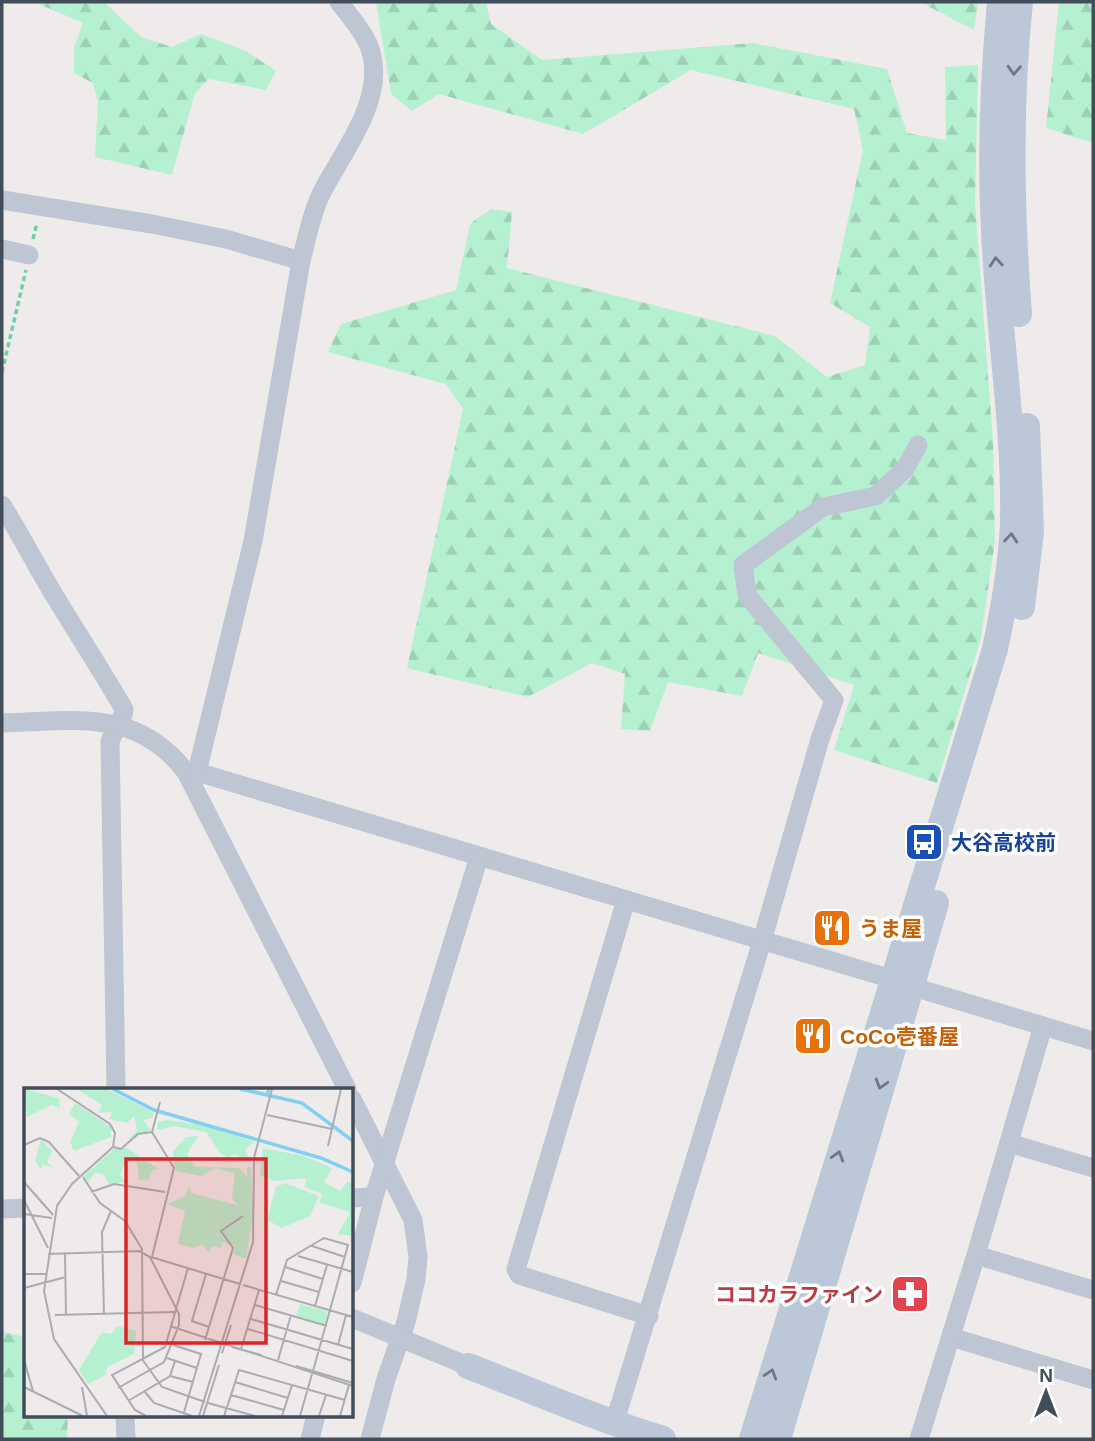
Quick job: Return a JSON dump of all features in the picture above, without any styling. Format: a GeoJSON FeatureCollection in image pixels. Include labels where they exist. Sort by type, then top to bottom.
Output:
{"type":"FeatureCollection","features":[{"type":"Feature","properties":{"kind":"street"},"geometry":{"type":"LineString","coordinates":[[191,772],[253,541],[300,261],[321,195],[357,131],[372,93],[372,55],[364,36],[339,2]]}},
{"type":"Feature","properties":{"kind":"street"},"geometry":{"type":"LineString","coordinates":[[778,1439],[901,983],[995,649],[1007,589],[1013,523],[1011,455],[994,233],[992,155],[994,66],[1000,2]]}},
{"type":"Feature","properties":{"kind":"street"},"geometry":{"type":"LineString","coordinates":[[752,1439],[1012,654],[1025,594],[1031,532],[1030,466],[1013,236],[1011,143],[1020,2]]}},
{"type":"Feature","properties":{"kind":"street"},"geometry":{"type":"LineString","coordinates":[[2,200],[214,236],[300,261]]}},
{"type":"Feature","properties":{"kind":"street"},"geometry":{"type":"LineString","coordinates":[[2,249],[29,255]]}},
{"type":"Feature","properties":{"kind":"street"},"geometry":{"type":"LineString","coordinates":[[614,1424],[834,700],[747,596],[743,565],[823,507],[876,496],[905,469],[918,445]]}},
{"type":"Feature","properties":{"kind":"street"},"geometry":{"type":"LineString","coordinates":[[2,505],[124,709],[110,741],[116,1088]]}},
{"type":"Feature","properties":{"kind":"street"},"geometry":{"type":"LineString","coordinates":[[2,723],[97,720],[119,725],[161,745],[191,772],[347,1088]]}},
{"type":"Feature","properties":{"kind":"street"},"geometry":{"type":"LineString","coordinates":[[191,772],[1093,1041]]}},
{"type":"Feature","properties":{"kind":"street"},"geometry":{"type":"LineString","coordinates":[[354,1275],[384,1163],[479,857]]}},
{"type":"Feature","properties":{"kind":"street"},"geometry":{"type":"LineString","coordinates":[[626,900],[516,1269],[519,1275],[649,1316]]}},
{"type":"Feature","properties":{"kind":"street"},"geometry":{"type":"LineString","coordinates":[[919,1439],[1043,1026]]}},
{"type":"Feature","properties":{"kind":"street"},"geometry":{"type":"LineString","coordinates":[[354,1103],[413,1220],[416,1237],[416,1279],[406,1322],[370,1439]]}},
{"type":"Feature","properties":{"kind":"street"},"geometry":{"type":"LineString","coordinates":[[1009,1143],[1093,1168]]}},
{"type":"Feature","properties":{"kind":"street"},"geometry":{"type":"LineString","coordinates":[[354,1198],[374,1197]]}},
{"type":"Feature","properties":{"kind":"street"},"geometry":{"type":"LineString","coordinates":[[2,1209],[24,1208]]}},
{"type":"Feature","properties":{"kind":"street"},"geometry":{"type":"LineString","coordinates":[[976,1255],[1093,1290]]}},
{"type":"Feature","properties":{"kind":"street"},"geometry":{"type":"LineString","coordinates":[[354,1319],[614,1424],[663,1439]]}},
{"type":"Feature","properties":{"kind":"street"},"geometry":{"type":"LineString","coordinates":[[951,1337],[1093,1380]]}},
{"type":"Feature","properties":{"kind":"street"},"geometry":{"type":"LineString","coordinates":[[125,1416],[126,1439]]}},
{"type":"Feature","properties":{"kind":"street"},"geometry":{"type":"LineString","coordinates":[[310,1439],[316,1416]]}},
{"type":"Feature","properties":{"kind":"path"},"geometry":{"type":"LineString","coordinates":[[2,372],[41,207]]}},
{"type":"Feature","properties":{"kind":"green space"},"geometry":{"type":"Polygon","coordinates":[[[34,2],[104,2],[141,37],[172,47],[201,34],[246,51],[276,71],[266,90],[209,79],[195,93],[172,175],[95,157],[98,102],[93,83],[74,73],[74,47],[83,23],[34,2]]]}},
{"type":"Feature","properties":{"kind":"green space"},"geometry":{"type":"Polygon","coordinates":[[[376,2],[486,2],[491,24],[542,60],[753,43],[887,69],[907,133],[946,140],[945,67],[978,65],[975,203],[993,441],[995,541],[981,638],[937,783],[834,750],[854,685],[758,653],[742,696],[668,682],[650,731],[621,729],[625,674],[592,663],[528,697],[407,668],[463,409],[446,384],[328,352],[341,324],[456,290],[470,224],[491,209],[512,212],[507,268],[775,336],[827,377],[865,365],[870,327],[830,303],[863,150],[854,109],[691,70],[583,134],[439,94],[412,111],[391,94],[376,2]]]}},
{"type":"Feature","properties":{"kind":"green space"},"geometry":{"type":"Polygon","coordinates":[[[920,2],[978,2],[974,30],[920,2]]]}},
{"type":"Feature","properties":{"kind":"green space"},"geometry":{"type":"Polygon","coordinates":[[[1059,2],[1093,2],[1093,143],[1046,128],[1059,2]]]}},
{"type":"Feature","properties":{"kind":"green space"},"geometry":{"type":"Polygon","coordinates":[[[2,1332],[24,1337],[24,1416],[68,1416],[67,1439],[2,1439],[2,1332]]]}},
{"type":"Feature","properties":{"kind":"place","name":"大谷高校前"},"geometry":{"type":"Point","coordinates":[924,842]}},
{"type":"Feature","properties":{"kind":"place","name":"うま屋"},"geometry":{"type":"Point","coordinates":[832,928]}},
{"type":"Feature","properties":{"kind":"place","name":"CoCo壱番屋"},"geometry":{"type":"Point","coordinates":[813,1036]}},
{"type":"Feature","properties":{"kind":"place","name":"ココカラファイン"},"geometry":{"type":"Point","coordinates":[910,1294]}}]}
